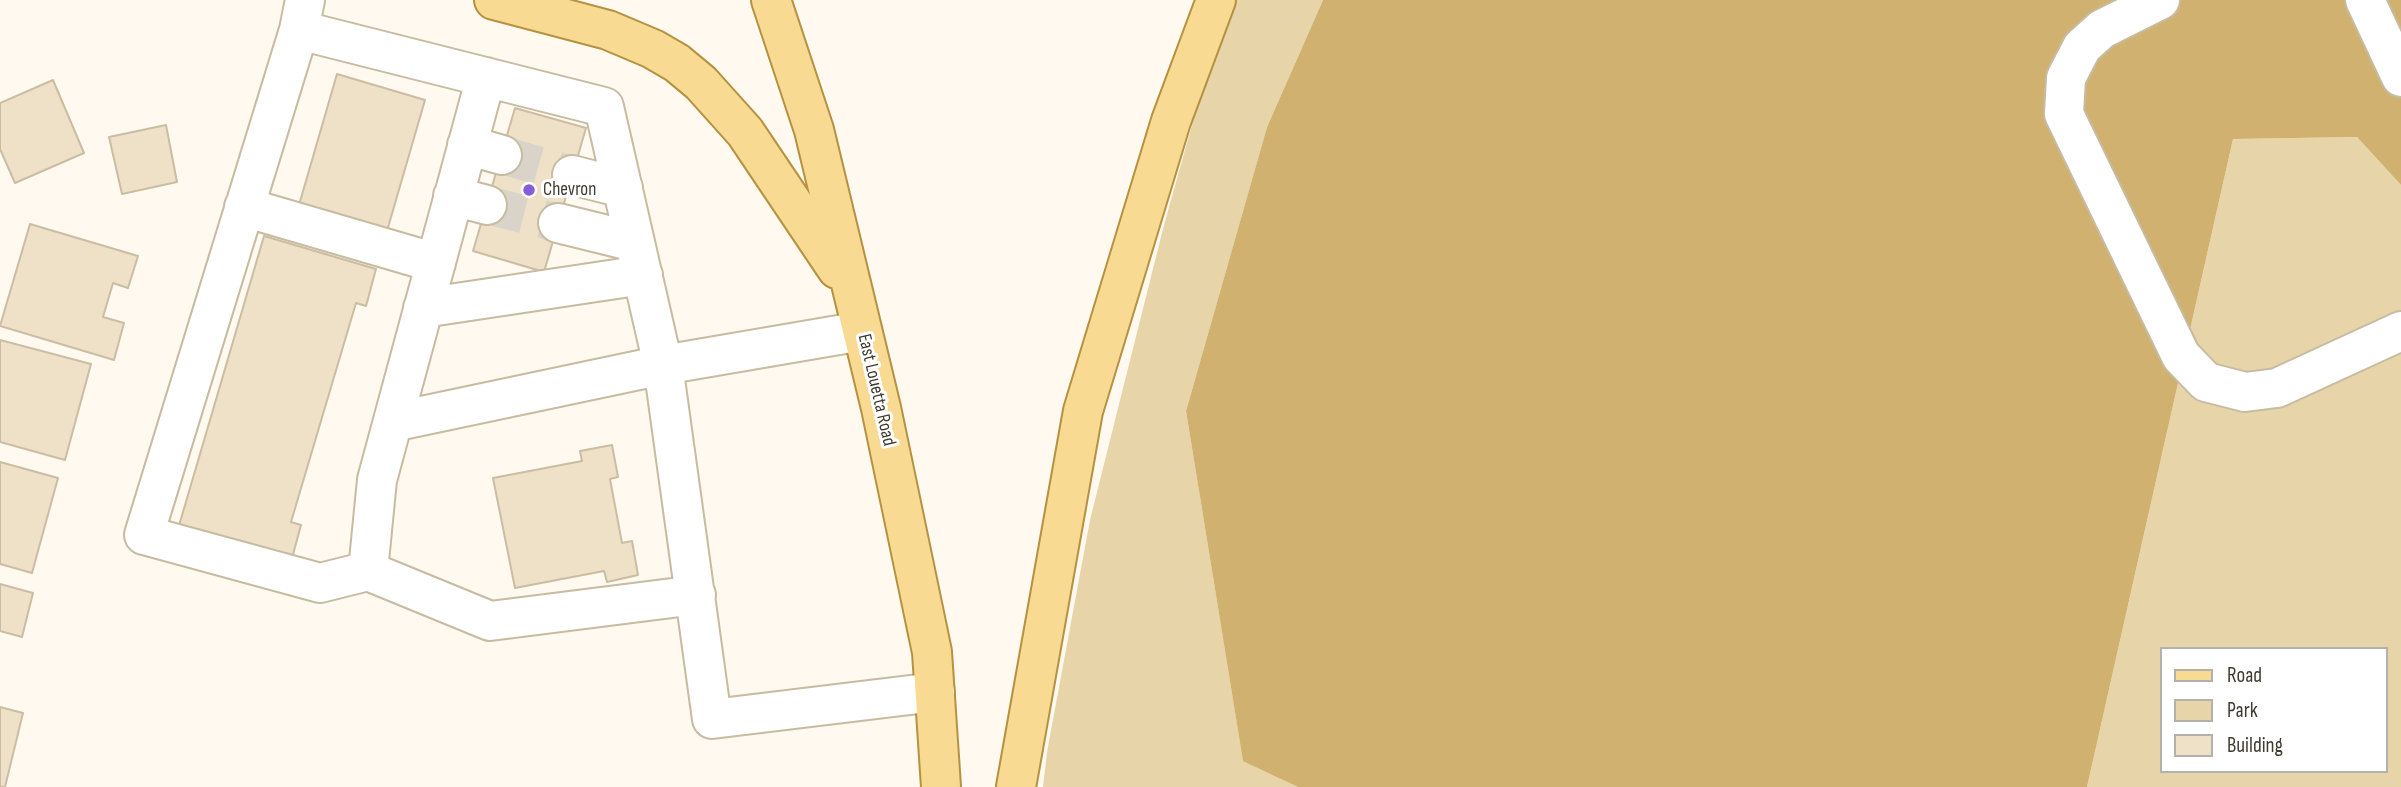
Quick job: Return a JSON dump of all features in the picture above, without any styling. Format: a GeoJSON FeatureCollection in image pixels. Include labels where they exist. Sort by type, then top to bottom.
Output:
{"type":"FeatureCollection","features":[{"type":"Feature","properties":{"kind":"main road"},"geometry":{"type":"LineString","coordinates":[[494,0],[608,30],[653,49],[685,70],[724,106],[745,132],[853,290]]}},
{"type":"Feature","properties":{"kind":"main road","name":"East Louetta Road"},"geometry":{"type":"LineString","coordinates":[[771,0],[814,130],[881,408],[932,652],[941,787]]}},
{"type":"Feature","properties":{"kind":"main road"},"geometry":{"type":"LineString","coordinates":[[1016,787],[1083,411],[1171,121],[1216,0]]}},
{"type":"Feature","properties":{"kind":"lane"},"geometry":{"type":"LineString","coordinates":[[2160,0],[2102,29],[2082,47],[2066,78],[2064,114],[2181,356],[2206,382],[2245,393],[2277,388],[2401,331]]}},
{"type":"Feature","properties":{"kind":"lane"},"geometry":{"type":"LineString","coordinates":[[2365,0],[2401,76]]}},
{"type":"Feature","properties":{"kind":"lane"},"geometry":{"type":"LineString","coordinates":[[695,595],[490,621],[368,571],[320,583],[144,535],[302,15],[486,77],[604,107],[663,365],[695,595],[712,719],[935,692]]}},
{"type":"Feature","properties":{"kind":"lane"},"geometry":{"type":"LineString","coordinates":[[368,571],[377,481],[423,308],[436,263],[470,201],[484,150],[486,77]]}},
{"type":"Feature","properties":{"kind":"lane"},"geometry":{"type":"LineString","coordinates":[[572,175],[623,188]]}},
{"type":"Feature","properties":{"kind":"lane"},"geometry":{"type":"LineString","coordinates":[[244,207],[436,263]]}},
{"type":"Feature","properties":{"kind":"lane"},"geometry":{"type":"LineString","coordinates":[[558,223],[639,258]]}},
{"type":"Feature","properties":{"kind":"lane"},"geometry":{"type":"LineString","coordinates":[[423,308],[639,258]]}},
{"type":"Feature","properties":{"kind":"lane"},"geometry":{"type":"LineString","coordinates":[[393,422],[663,365],[862,331]]}},
{"type":"Feature","properties":{"kind":"green space"},"geometry":{"type":"Polygon","coordinates":[[[1227,0],[1323,0],[1267,127],[1186,411],[1243,760],[1298,787],[1043,787],[1047,752],[1090,520],[1164,225],[1227,0]]]}},
{"type":"Feature","properties":{"kind":"green space"},"geometry":{"type":"Polygon","coordinates":[[[2357,137],[2401,185],[2401,787],[2087,787],[2233,139],[2357,137]]]}},
{"type":"Feature","properties":{"kind":"shaded area"},"geometry":{"type":"Polygon","coordinates":[[[1323,0],[2401,0],[2401,185],[2357,137],[2233,139],[2087,787],[1298,787],[1243,761],[1186,411],[1267,127],[1323,0]]]}},
{"type":"Feature","properties":{"kind":"building"},"geometry":{"type":"Polygon","coordinates":[[[337,74],[425,100],[387,231],[299,205],[337,74]]]}},
{"type":"Feature","properties":{"kind":"building"},"geometry":{"type":"Polygon","coordinates":[[[53,80],[84,153],[15,183],[0,149],[0,103],[53,80]]]}},
{"type":"Feature","properties":{"kind":"building","name":"Chevron"},"geometry":{"type":"Polygon","coordinates":[[[515,108],[586,128],[544,272],[473,251],[515,108]]]}},
{"type":"Feature","properties":{"kind":"building"},"geometry":{"type":"Polygon","coordinates":[[[166,125],[177,182],[122,194],[109,137],[166,125]]]}},
{"type":"Feature","properties":{"kind":"building"},"geometry":{"type":"Polygon","coordinates":[[[30,224],[138,256],[128,288],[113,283],[103,317],[124,323],[114,360],[0,326],[30,224]]]}},
{"type":"Feature","properties":{"kind":"building"},"geometry":{"type":"Polygon","coordinates":[[[264,236],[376,269],[366,306],[356,303],[291,522],[301,525],[291,562],[178,529],[264,236]]]}},
{"type":"Feature","properties":{"kind":"building"},"geometry":{"type":"Polygon","coordinates":[[[0,340],[91,364],[65,460],[0,442],[0,340]]]}},
{"type":"Feature","properties":{"kind":"building"},"geometry":{"type":"Polygon","coordinates":[[[612,445],[618,477],[610,479],[622,543],[632,541],[638,575],[607,582],[604,571],[515,588],[493,478],[582,461],[580,451],[612,445]]]}},
{"type":"Feature","properties":{"kind":"building"},"geometry":{"type":"Polygon","coordinates":[[[0,462],[58,478],[32,573],[0,564],[0,462]]]}},
{"type":"Feature","properties":{"kind":"building"},"geometry":{"type":"Polygon","coordinates":[[[0,584],[33,593],[22,637],[0,631],[0,584]]]}},
{"type":"Feature","properties":{"kind":"building"},"geometry":{"type":"Polygon","coordinates":[[[0,707],[23,713],[5,787],[0,787],[0,707]]]}},
{"type":"Feature","properties":{"kind":"tunnel"},"geometry":{"type":"LineString","coordinates":[[502,155],[572,175]]}},
{"type":"Feature","properties":{"kind":"tunnel"},"geometry":{"type":"LineString","coordinates":[[487,205],[558,223]]}},
{"type":"Feature","properties":{"kind":"place","name":"Chevron"},"geometry":{"type":"Point","coordinates":[529,190]}}]}
